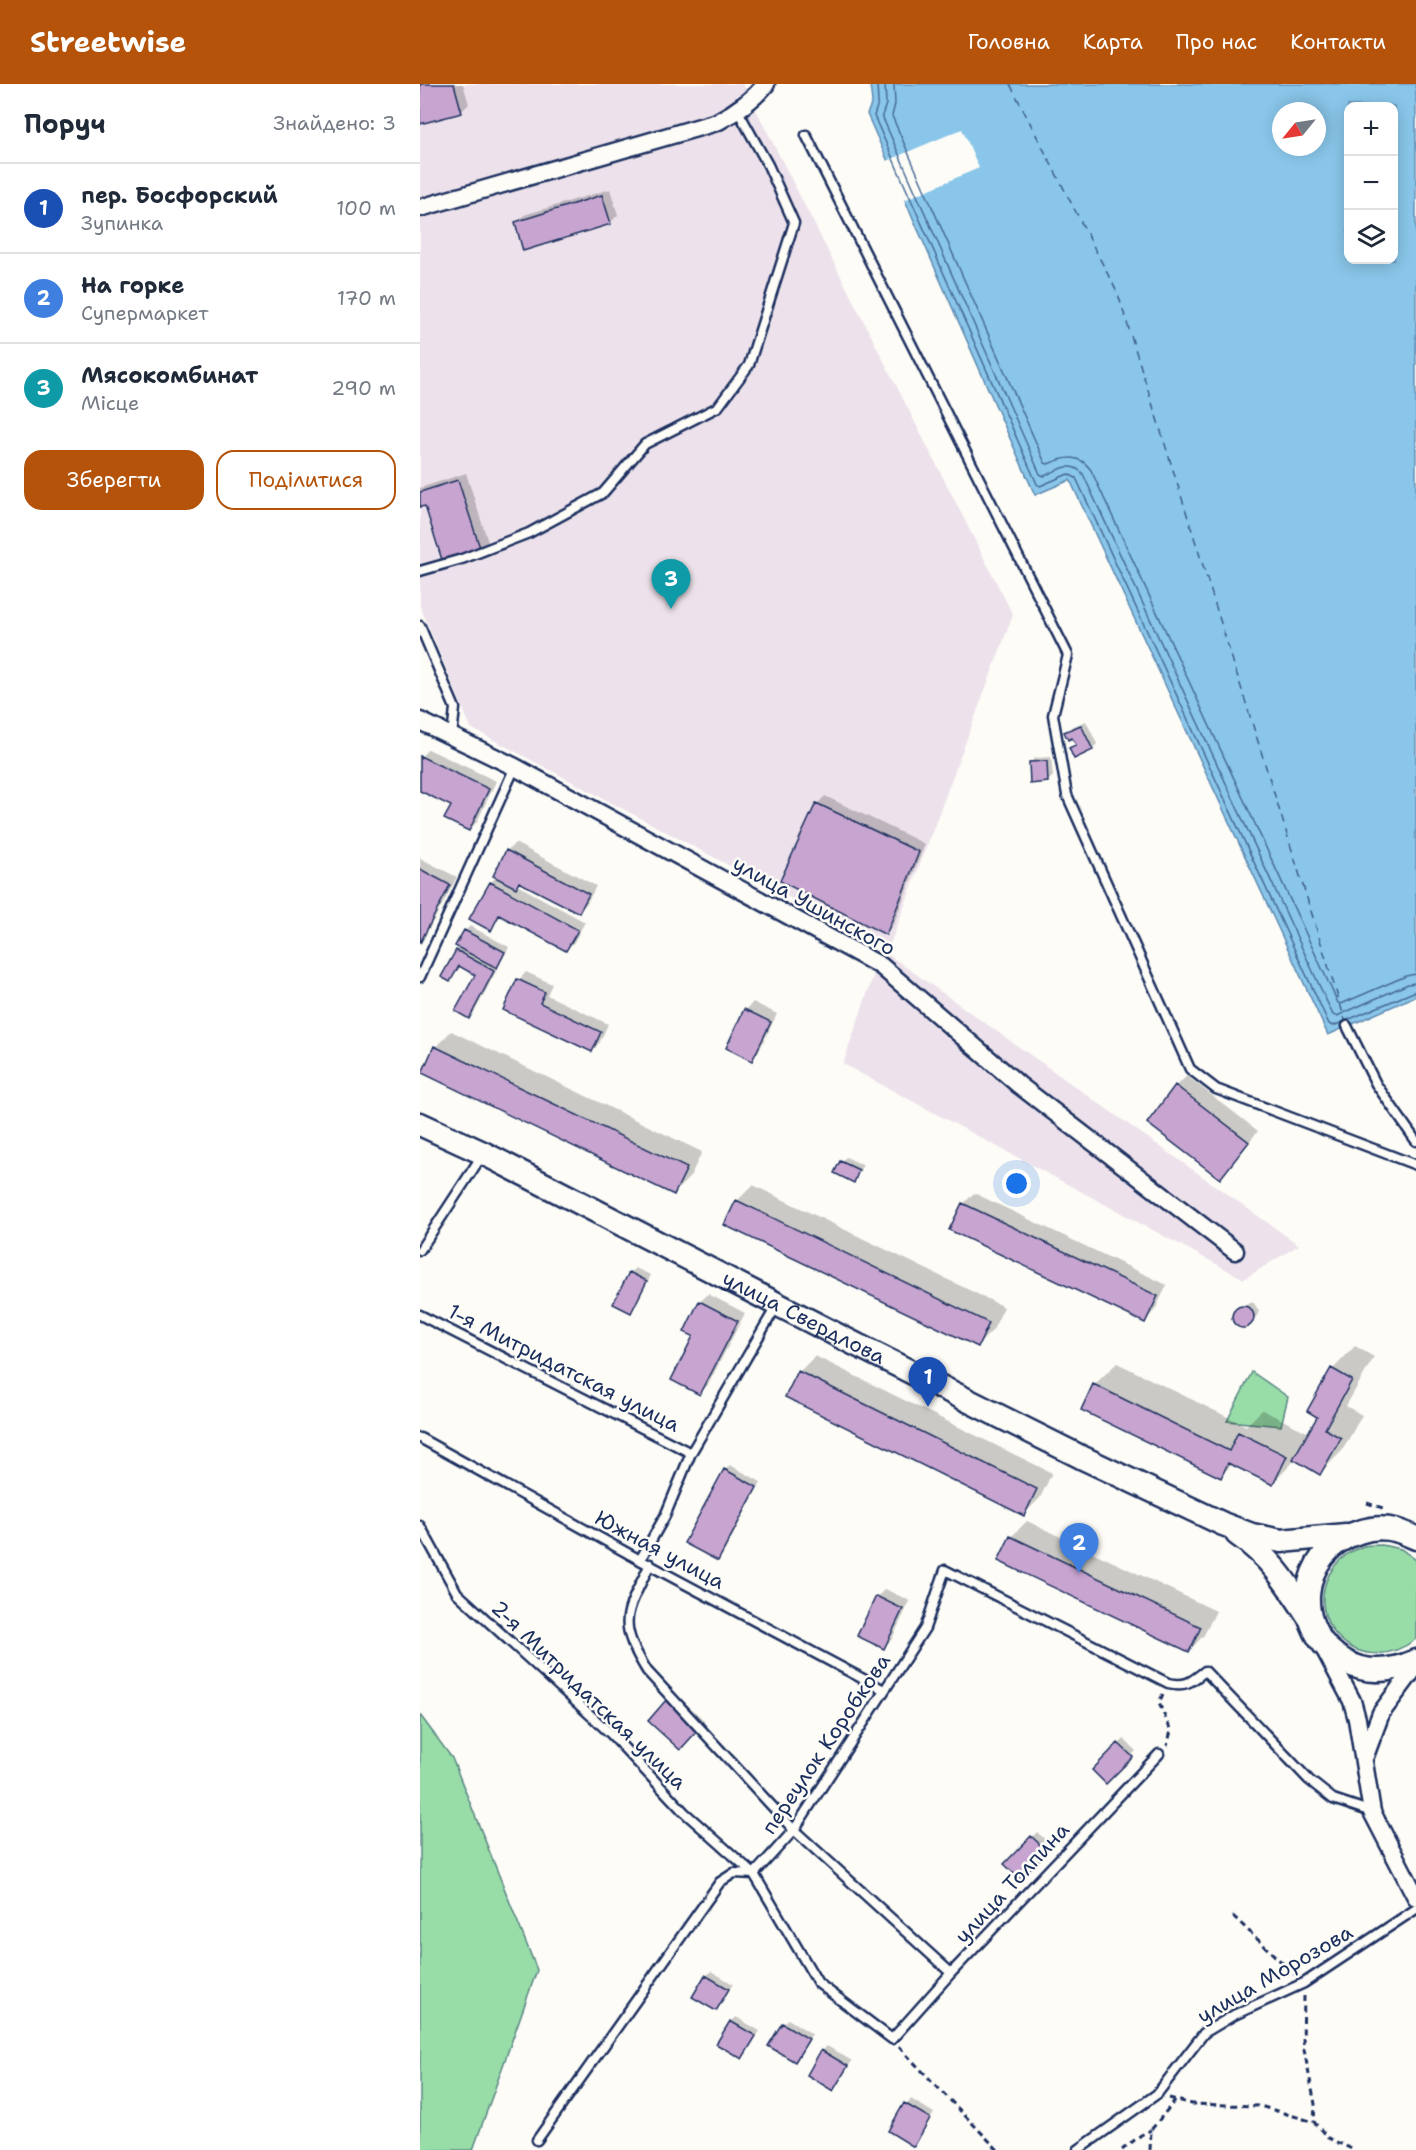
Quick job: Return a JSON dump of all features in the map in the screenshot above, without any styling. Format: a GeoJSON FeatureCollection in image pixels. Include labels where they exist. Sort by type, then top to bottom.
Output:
{"type":"FeatureCollection","features":[{"type":"Feature","properties":{"kind":"main road","name":"улица Свердлова"},"geometry":{"type":"LineString","coordinates":[[420,1124],[483,1153],[777,1305],[1081,1457],[1223,1524]]}},
{"type":"Feature","properties":{"kind":"main road"},"geometry":{"type":"LineString","coordinates":[[1223,1524],[1252,1535],[1281,1541],[1346,1535],[1369,1528],[1393,1529],[1416,1538]]}},
{"type":"Feature","properties":{"kind":"main road"},"geometry":{"type":"LineString","coordinates":[[1223,1524],[1264,1556],[1281,1573],[1309,1617],[1319,1639],[1335,1656],[1355,1667],[1378,1671],[1400,1668],[1416,1660]]}},
{"type":"Feature","properties":{"kind":"main road"},"geometry":{"type":"LineString","coordinates":[[1309,1617],[1307,1593],[1313,1570],[1327,1550],[1346,1535]]}},
{"type":"Feature","properties":{"kind":"street"},"geometry":{"type":"LineString","coordinates":[[420,208],[717,122],[738,111],[766,84]]}},
{"type":"Feature","properties":{"kind":"street","name":"улица Ушинского"},"geometry":{"type":"LineString","coordinates":[[420,721],[515,767],[881,966],[1019,1085],[1235,1251]]}},
{"type":"Feature","properties":{"kind":"street"},"geometry":{"type":"LineString","coordinates":[[1319,1639],[1352,1701],[1372,1812],[1415,1898]]}},
{"type":"Feature","properties":{"kind":"street"},"geometry":{"type":"LineString","coordinates":[[1364,1763],[1370,1738],[1381,1713],[1416,1666]]}},
{"type":"Feature","properties":{"kind":"lane"},"geometry":{"type":"LineString","coordinates":[[420,571],[462,559],[529,533],[603,493],[645,444],[718,407],[749,365],[794,223],[768,165],[738,111]]}},
{"type":"Feature","properties":{"kind":"lane"},"geometry":{"type":"LineString","coordinates":[[806,135],[1068,655],[1053,715],[1067,795],[1190,1069],[1216,1089],[1416,1165]]}},
{"type":"Feature","properties":{"kind":"lane"},"geometry":{"type":"LineString","coordinates":[[420,626],[455,708],[452,736]]}},
{"type":"Feature","properties":{"kind":"lane"},"geometry":{"type":"LineString","coordinates":[[420,977],[515,767]]}},
{"type":"Feature","properties":{"kind":"lane"},"geometry":{"type":"LineString","coordinates":[[1347,1026],[1376,1084],[1416,1142]]}},
{"type":"Feature","properties":{"kind":"lane"},"geometry":{"type":"LineString","coordinates":[[420,1250],[483,1153]]}},
{"type":"Feature","properties":{"kind":"lane"},"geometry":{"type":"LineString","coordinates":[[640,1560],[665,1516],[691,1453],[777,1305]]}},
{"type":"Feature","properties":{"kind":"lane","name":"1-я Митридатская улица"},"geometry":{"type":"LineString","coordinates":[[420,1315],[691,1453]]}},
{"type":"Feature","properties":{"kind":"lane","name":"Южная улица"},"geometry":{"type":"LineString","coordinates":[[420,1438],[640,1560],[884,1690]]}},
{"type":"Feature","properties":{"kind":"lane","name":"2-я Митридатская улица"},"geometry":{"type":"LineString","coordinates":[[420,1526],[457,1593],[611,1734],[684,1812],[754,1874],[818,1983],[892,2039]]}},
{"type":"Feature","properties":{"kind":"lane"},"geometry":{"type":"LineString","coordinates":[[650,1564],[628,1611],[626,1622],[633,1648],[647,1671],[794,1830],[951,1973]]}},
{"type":"Feature","properties":{"kind":"lane","name":"переулок Коробкова"},"geometry":{"type":"LineString","coordinates":[[754,1874],[794,1830],[926,1628],[945,1570],[1168,1683]]}},
{"type":"Feature","properties":{"kind":"lane"},"geometry":{"type":"LineString","coordinates":[[1168,1683],[1182,1686],[1205,1671],[1309,1780],[1333,1799],[1372,1812]]}},
{"type":"Feature","properties":{"kind":"lane","name":"улица Толпина"},"geometry":{"type":"LineString","coordinates":[[892,2039],[951,1973],[1159,1754]]}},
{"type":"Feature","properties":{"kind":"lane"},"geometry":{"type":"LineString","coordinates":[[537,2140],[720,1882],[734,1873],[754,1874]]}},
{"type":"Feature","properties":{"kind":"lane","name":"улица Морозова"},"geometry":{"type":"LineString","coordinates":[[1078,2150],[1157,2094],[1204,2033],[1234,2015],[1304,1983],[1415,1898]]}},
{"type":"Feature","properties":{"kind":"path"},"geometry":{"type":"LineString","coordinates":[[1159,1754],[1169,1744],[1171,1731],[1159,1703],[1168,1683]]}},
{"type":"Feature","properties":{"kind":"path"},"geometry":{"type":"LineString","coordinates":[[1233,1916],[1304,1983],[1303,2045],[1315,2104],[1314,2122]]}},
{"type":"Feature","properties":{"kind":"path"},"geometry":{"type":"LineString","coordinates":[[892,2039],[998,2150]]}},
{"type":"Feature","properties":{"kind":"path"},"geometry":{"type":"LineString","coordinates":[[1157,2094],[1192,2104],[1260,2106],[1314,2122],[1328,2138],[1354,2150]]}},
{"type":"Feature","properties":{"kind":"path"},"geometry":{"type":"LineString","coordinates":[[1122,2150],[1151,2130],[1176,2100]]}},
{"type":"Feature","properties":{"kind":"path"},"geometry":{"type":"LineString","coordinates":[[1150,2150],[1151,2130]]}},
{"type":"Feature","properties":{"kind":"shaded area"},"geometry":{"type":"Polygon","coordinates":[[[420,84],[743,84],[1013,615],[888,950],[471,728],[420,606],[420,84]]]}},
{"type":"Feature","properties":{"kind":"shaded area"},"geometry":{"type":"Polygon","coordinates":[[[882,950],[1299,1245],[1244,1279],[843,1064],[882,950]]]}},
{"type":"Feature","properties":{"kind":"green space"},"geometry":{"type":"Polygon","coordinates":[[[1252,1372],[1288,1397],[1281,1426],[1227,1421],[1252,1372]]]}},
{"type":"Feature","properties":{"kind":"green space"},"geometry":{"type":"Polygon","coordinates":[[[1382,1545],[1401,1549],[1416,1560],[1416,1639],[1393,1651],[1371,1653],[1352,1648],[1337,1636],[1327,1619],[1323,1600],[1327,1579],[1340,1560],[1364,1546],[1382,1545]]]}},
{"type":"Feature","properties":{"kind":"green space"},"geometry":{"type":"Polygon","coordinates":[[[420,1715],[452,1758],[537,1970],[473,2150],[420,2150],[420,1715]]]}},
{"type":"Feature","properties":{"kind":"water"},"geometry":{"type":"Polygon","coordinates":[[[870,84],[1416,84],[1416,996],[1328,1035],[1070,480],[1035,495],[867,114],[872,102],[870,84]]]}},
{"type":"Feature","properties":{"kind":"pier"},"geometry":{"type":"Polygon","coordinates":[[[962,129],[979,168],[902,201],[884,162],[962,129]]]}},
{"type":"Feature","properties":{"kind":"building"},"geometry":{"type":"Polygon","coordinates":[[[420,84],[454,84],[462,113],[420,124],[420,84]]]}},
{"type":"Feature","properties":{"kind":"building"},"geometry":{"type":"Polygon","coordinates":[[[602,195],[611,224],[523,251],[515,222],[602,195]]]}},
{"type":"Feature","properties":{"kind":"building"},"geometry":{"type":"Polygon","coordinates":[[[458,480],[481,551],[443,563],[425,506],[420,507],[420,492],[458,480]]]}},
{"type":"Feature","properties":{"kind":"building"},"geometry":{"type":"Polygon","coordinates":[[[1081,725],[1093,750],[1074,759],[1069,748],[1076,745],[1072,738],[1068,740],[1064,732],[1081,725]]]}},
{"type":"Feature","properties":{"kind":"building"},"geometry":{"type":"Polygon","coordinates":[[[420,756],[489,789],[469,831],[444,819],[451,806],[420,791],[420,756]]]}},
{"type":"Feature","properties":{"kind":"building"},"geometry":{"type":"Polygon","coordinates":[[[1047,761],[1048,782],[1030,784],[1029,762],[1047,761]]]}},
{"type":"Feature","properties":{"kind":"building"},"geometry":{"type":"Polygon","coordinates":[[[816,803],[919,852],[886,935],[780,881],[816,803]]]}},
{"type":"Feature","properties":{"kind":"building"},"geometry":{"type":"Polygon","coordinates":[[[506,850],[589,894],[579,913],[519,882],[516,888],[493,876],[506,850]]]}},
{"type":"Feature","properties":{"kind":"building"},"geometry":{"type":"Polygon","coordinates":[[[420,869],[450,885],[420,943],[420,869]]]}},
{"type":"Feature","properties":{"kind":"building"},"geometry":{"type":"Polygon","coordinates":[[[490,882],[578,930],[566,951],[499,915],[491,931],[469,919],[490,882]]]}},
{"type":"Feature","properties":{"kind":"building"},"geometry":{"type":"Polygon","coordinates":[[[464,930],[505,952],[497,968],[455,946],[464,930]]]}},
{"type":"Feature","properties":{"kind":"building"},"geometry":{"type":"Polygon","coordinates":[[[456,950],[494,971],[469,1019],[455,1011],[475,975],[459,966],[450,982],[441,977],[456,950]]]}},
{"type":"Feature","properties":{"kind":"building"},"geometry":{"type":"Polygon","coordinates":[[[517,979],[545,992],[540,1003],[601,1032],[592,1052],[503,1010],[517,979]]]}},
{"type":"Feature","properties":{"kind":"building"},"geometry":{"type":"Polygon","coordinates":[[[744,1009],[771,1022],[752,1061],[726,1048],[744,1009]]]}},
{"type":"Feature","properties":{"kind":"building"},"geometry":{"type":"Polygon","coordinates":[[[434,1046],[687,1168],[674,1195],[422,1073],[434,1046]]]}},
{"type":"Feature","properties":{"kind":"building"},"geometry":{"type":"Polygon","coordinates":[[[1175,1085],[1249,1142],[1220,1179],[1147,1123],[1175,1085]]]}},
{"type":"Feature","properties":{"kind":"building"},"geometry":{"type":"Polygon","coordinates":[[[840,1161],[859,1170],[854,1183],[834,1173],[840,1161]]]}},
{"type":"Feature","properties":{"kind":"building"},"geometry":{"type":"Polygon","coordinates":[[[736,1200],[989,1323],[978,1347],[724,1225],[736,1200]]]}},
{"type":"Feature","properties":{"kind":"building"},"geometry":{"type":"Polygon","coordinates":[[[962,1203],[1158,1296],[1145,1323],[949,1230],[962,1203]]]}},
{"type":"Feature","properties":{"kind":"building"},"geometry":{"type":"Polygon","coordinates":[[[629,1272],[647,1281],[631,1313],[613,1304],[629,1272]]]}},
{"type":"Feature","properties":{"kind":"building"},"geometry":{"type":"Polygon","coordinates":[[[699,1301],[738,1321],[700,1395],[671,1380],[693,1336],[684,1332],[699,1301]]]}},
{"type":"Feature","properties":{"kind":"building"},"geometry":{"type":"Polygon","coordinates":[[[1243,1306],[1251,1309],[1254,1317],[1251,1325],[1243,1328],[1235,1325],[1232,1317],[1235,1309],[1243,1306]]]}},
{"type":"Feature","properties":{"kind":"building"},"geometry":{"type":"Polygon","coordinates":[[[1331,1368],[1352,1380],[1325,1429],[1341,1438],[1320,1475],[1293,1459],[1317,1417],[1307,1411],[1331,1368]]]}},
{"type":"Feature","properties":{"kind":"building"},"geometry":{"type":"Polygon","coordinates":[[[798,1371],[1037,1489],[1024,1516],[785,1397],[798,1371]]]}},
{"type":"Feature","properties":{"kind":"building"},"geometry":{"type":"Polygon","coordinates":[[[1093,1384],[1229,1451],[1238,1432],[1287,1456],[1273,1485],[1228,1463],[1221,1478],[1081,1410],[1093,1384]]]}},
{"type":"Feature","properties":{"kind":"building"},"geometry":{"type":"Polygon","coordinates":[[[724,1469],[757,1487],[718,1561],[684,1543],[724,1469]]]}},
{"type":"Feature","properties":{"kind":"building"},"geometry":{"type":"Polygon","coordinates":[[[1010,1536],[1201,1627],[1189,1652],[998,1561],[1010,1536]]]}},
{"type":"Feature","properties":{"kind":"building"},"geometry":{"type":"Polygon","coordinates":[[[876,1596],[903,1609],[884,1649],[857,1636],[876,1596]]]}},
{"type":"Feature","properties":{"kind":"building"},"geometry":{"type":"Polygon","coordinates":[[[666,1700],[698,1730],[680,1750],[648,1721],[666,1700]]]}},
{"type":"Feature","properties":{"kind":"building"},"geometry":{"type":"Polygon","coordinates":[[[1118,1743],[1133,1757],[1106,1784],[1092,1770],[1118,1743]]]}},
{"type":"Feature","properties":{"kind":"building"},"geometry":{"type":"Polygon","coordinates":[[[1031,1836],[1047,1851],[1020,1879],[1004,1864],[1031,1836]]]}},
{"type":"Feature","properties":{"kind":"building"},"geometry":{"type":"Polygon","coordinates":[[[705,1975],[729,1989],[716,2011],[692,1997],[705,1975]]]}},
{"type":"Feature","properties":{"kind":"building"},"geometry":{"type":"Polygon","coordinates":[[[730,2021],[756,2036],[742,2059],[716,2044],[730,2021]]]}},
{"type":"Feature","properties":{"kind":"building"},"geometry":{"type":"Polygon","coordinates":[[[782,2023],[809,2039],[795,2062],[768,2046],[782,2023]]]}},
{"type":"Feature","properties":{"kind":"building"},"geometry":{"type":"Polygon","coordinates":[[[821,2050],[848,2066],[833,2091],[807,2075],[821,2050]]]}},
{"type":"Feature","properties":{"kind":"building"},"geometry":{"type":"Polygon","coordinates":[[[904,2103],[930,2118],[914,2147],[888,2131],[904,2103]]]}},
{"type":"Feature","properties":{"kind":"ferry route"},"geometry":{"type":"LineString","coordinates":[[1010,84],[1118,294],[1346,1023]]}},
{"type":"Feature","properties":{"kind":"place","name":"Мясокомбинат"},"geometry":{"type":"Point","coordinates":[671,609]}},
{"type":"Feature","properties":{"kind":"place","name":"пер. Босфорский"},"geometry":{"type":"Point","coordinates":[928,1407]}},
{"type":"Feature","properties":{"kind":"place","name":"На горке"},"geometry":{"type":"Point","coordinates":[1079,1573]}}]}
